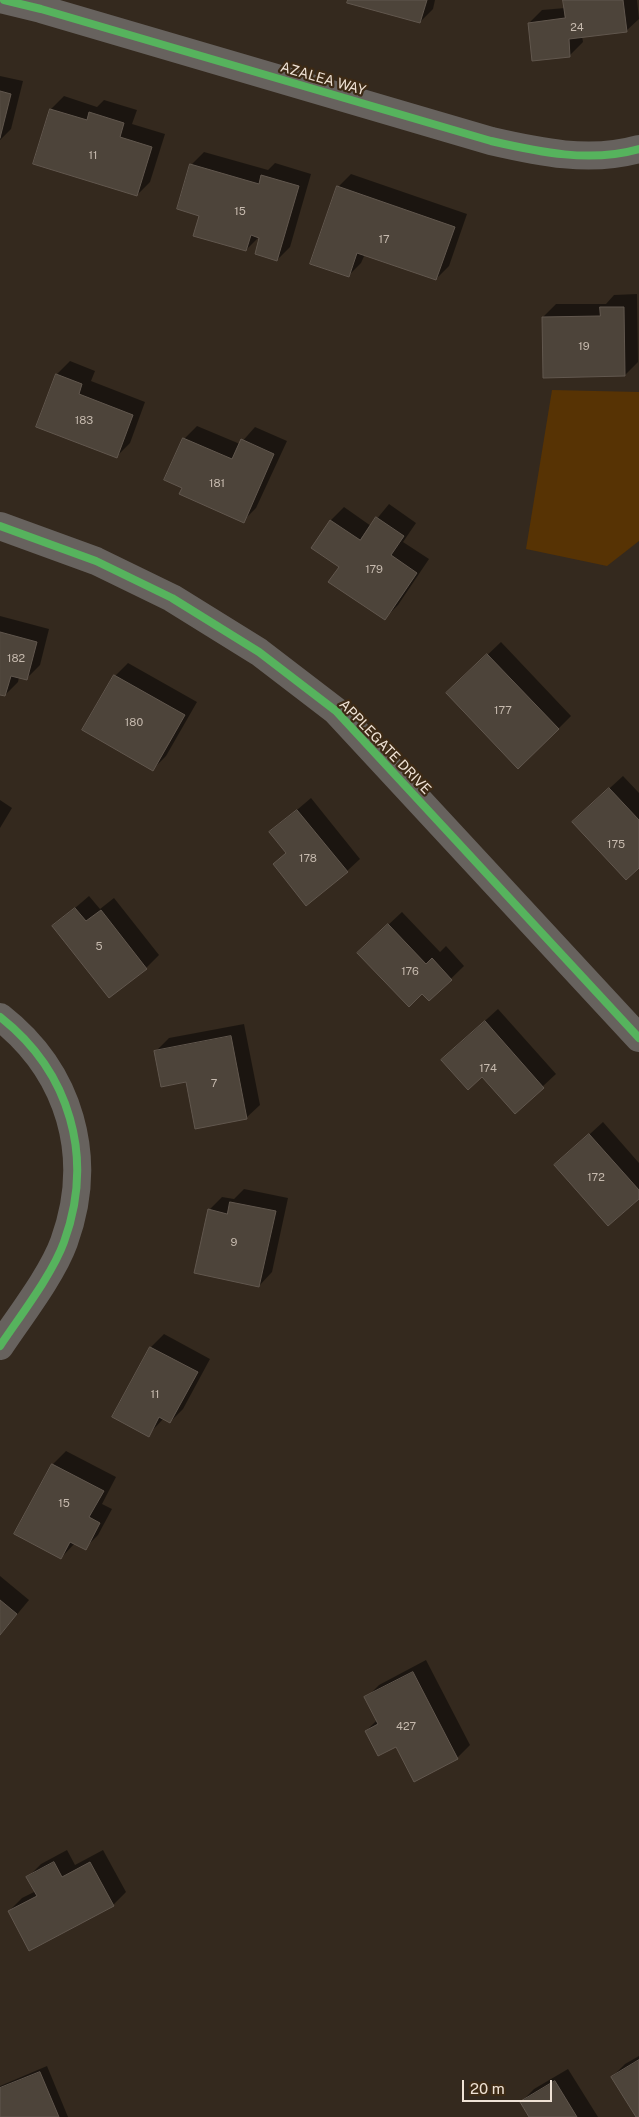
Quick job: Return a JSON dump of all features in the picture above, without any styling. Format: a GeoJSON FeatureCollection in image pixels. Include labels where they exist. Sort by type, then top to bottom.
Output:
{"type":"FeatureCollection","features":[{"type":"Feature","properties":{"kind":"street","name":"AZALEA WAY"},"geometry":{"type":"LineString","coordinates":[[4,0],[491,141],[547,153],[594,155],[639,149]]}},
{"type":"Feature","properties":{"kind":"street","name":"APPLEGATE DRIVE"},"geometry":{"type":"LineString","coordinates":[[0,526],[96,561],[172,598],[259,652],[336,711],[639,1038]]}},
{"type":"Feature","properties":{"kind":"street"},"geometry":{"type":"LineString","coordinates":[[0,1017],[20,1032],[44,1061],[63,1096],[74,1131],[78,1171],[74,1208],[64,1243],[0,1346]]}},
{"type":"Feature","properties":{"kind":"shaded area"},"geometry":{"type":"Polygon","coordinates":[[[552,390],[639,392],[639,541],[607,566],[526,549],[552,390]]]}},
{"type":"Feature","properties":{"kind":"building"},"geometry":{"type":"Polygon","coordinates":[[[348,0],[427,0],[420,23],[347,3],[348,0]]]}},
{"type":"Feature","properties":{"kind":"building"},"geometry":{"type":"Polygon","coordinates":[[[563,0],[623,0],[627,32],[569,39],[570,57],[532,61],[528,23],[565,18],[563,0]]]}},
{"type":"Feature","properties":{"kind":"building"},"geometry":{"type":"Polygon","coordinates":[[[0,91],[11,94],[0,138],[0,91]]]}},
{"type":"Feature","properties":{"kind":"building"},"geometry":{"type":"Polygon","coordinates":[[[50,109],[87,120],[89,112],[124,123],[120,137],[152,147],[137,196],[33,164],[50,109]]]}},
{"type":"Feature","properties":{"kind":"building"},"geometry":{"type":"Polygon","coordinates":[[[190,164],[259,184],[261,175],[299,186],[277,261],[255,254],[259,238],[251,235],[246,251],[193,236],[199,216],[177,209],[190,164]]]}},
{"type":"Feature","properties":{"kind":"building"},"geometry":{"type":"Polygon","coordinates":[[[337,186],[455,227],[436,280],[357,253],[349,277],[310,264],[337,186]]]}},
{"type":"Feature","properties":{"kind":"building"},"geometry":{"type":"Polygon","coordinates":[[[600,307],[624,307],[625,376],[543,378],[542,317],[600,316],[600,307]]]}},
{"type":"Feature","properties":{"kind":"building"},"geometry":{"type":"Polygon","coordinates":[[[56,374],[82,384],[79,394],[133,415],[117,458],[36,427],[56,374]]]}},
{"type":"Feature","properties":{"kind":"building"},"geometry":{"type":"Polygon","coordinates":[[[183,438],[232,459],[241,439],[274,454],[244,523],[179,494],[182,488],[164,480],[183,438]]]}},
{"type":"Feature","properties":{"kind":"building"},"geometry":{"type":"Polygon","coordinates":[[[376,517],[404,536],[391,555],[417,573],[385,620],[328,582],[339,567],[311,548],[330,520],[360,540],[376,517]]]}},
{"type":"Feature","properties":{"kind":"building"},"geometry":{"type":"Polygon","coordinates":[[[0,632],[37,642],[27,680],[11,676],[5,696],[0,695],[0,632]]]}},
{"type":"Feature","properties":{"kind":"building"},"geometry":{"type":"Polygon","coordinates":[[[487,654],[559,729],[518,769],[446,693],[487,654]]]}},
{"type":"Feature","properties":{"kind":"building"},"geometry":{"type":"Polygon","coordinates":[[[114,675],[185,715],[153,771],[82,730],[114,675]]]}},
{"type":"Feature","properties":{"kind":"building"},"geometry":{"type":"Polygon","coordinates":[[[609,788],[639,820],[639,868],[626,880],[572,822],[609,788]]]}},
{"type":"Feature","properties":{"kind":"building"},"geometry":{"type":"Polygon","coordinates":[[[297,810],[348,872],[306,906],[273,864],[286,853],[269,832],[297,810]]]}},
{"type":"Feature","properties":{"kind":"building"},"geometry":{"type":"Polygon","coordinates":[[[75,908],[86,921],[101,910],[147,969],[109,998],[52,926],[75,908]]]}},
{"type":"Feature","properties":{"kind":"building"},"geometry":{"type":"Polygon","coordinates":[[[388,924],[426,964],[432,958],[452,980],[429,1001],[422,994],[409,1007],[357,953],[388,924]]]}},
{"type":"Feature","properties":{"kind":"building"},"geometry":{"type":"Polygon","coordinates":[[[485,1021],[544,1088],[515,1114],[482,1077],[468,1090],[441,1060],[485,1021]]]}},
{"type":"Feature","properties":{"kind":"building"},"geometry":{"type":"Polygon","coordinates":[[[231,1036],[247,1119],[195,1129],[186,1082],[161,1087],[154,1051],[231,1036]]]}},
{"type":"Feature","properties":{"kind":"building"},"geometry":{"type":"Polygon","coordinates":[[[589,1134],[639,1190],[639,1199],[608,1226],[554,1165],[589,1134]]]}},
{"type":"Feature","properties":{"kind":"building"},"geometry":{"type":"Polygon","coordinates":[[[230,1202],[276,1211],[259,1287],[194,1273],[208,1209],[227,1214],[230,1202]]]}},
{"type":"Feature","properties":{"kind":"building"},"geometry":{"type":"Polygon","coordinates":[[[150,1347],[198,1372],[170,1423],[159,1417],[149,1437],[112,1417],[150,1347]]]}},
{"type":"Feature","properties":{"kind":"building"},"geometry":{"type":"Polygon","coordinates":[[[52,1464],[104,1491],[89,1517],[100,1523],[86,1550],[70,1542],[61,1559],[14,1534],[52,1464]]]}},
{"type":"Feature","properties":{"kind":"building"},"geometry":{"type":"Polygon","coordinates":[[[0,1600],[17,1614],[0,1635],[0,1600]]]}},
{"type":"Feature","properties":{"kind":"building"},"geometry":{"type":"Polygon","coordinates":[[[413,1672],[458,1759],[414,1782],[396,1747],[378,1756],[365,1731],[378,1724],[364,1697],[413,1672]]]}},
{"type":"Feature","properties":{"kind":"building"},"geometry":{"type":"Polygon","coordinates":[[[54,1862],[62,1877],[90,1862],[114,1906],[29,1951],[8,1911],[37,1896],[26,1877],[54,1862]]]}},
{"type":"Feature","properties":{"kind":"building"},"geometry":{"type":"Polygon","coordinates":[[[639,2060],[639,2117],[636,2117],[611,2077],[639,2060]]]}},
{"type":"Feature","properties":{"kind":"building"},"geometry":{"type":"Polygon","coordinates":[[[40,2072],[59,2117],[0,2117],[0,2088],[40,2072]]]}},
{"type":"Feature","properties":{"kind":"building"},"geometry":{"type":"Polygon","coordinates":[[[555,2081],[577,2117],[529,2117],[520,2102],[555,2081]]]}},
{"type":"Feature","properties":{"kind":"cycle path"},"geometry":{"type":"LineString","coordinates":[[4,0],[41,9],[491,141],[527,149],[583,156],[621,153],[639,149]]}},
{"type":"Feature","properties":{"kind":"cycle path"},"geometry":{"type":"LineString","coordinates":[[0,526],[96,561],[172,598],[259,652],[336,711],[639,1038]]}},
{"type":"Feature","properties":{"kind":"cycle path"},"geometry":{"type":"LineString","coordinates":[[0,1017],[24,1039],[44,1063],[59,1090],[70,1118],[76,1148],[77,1179],[73,1210],[59,1255],[35,1295],[0,1346]]}}]}
